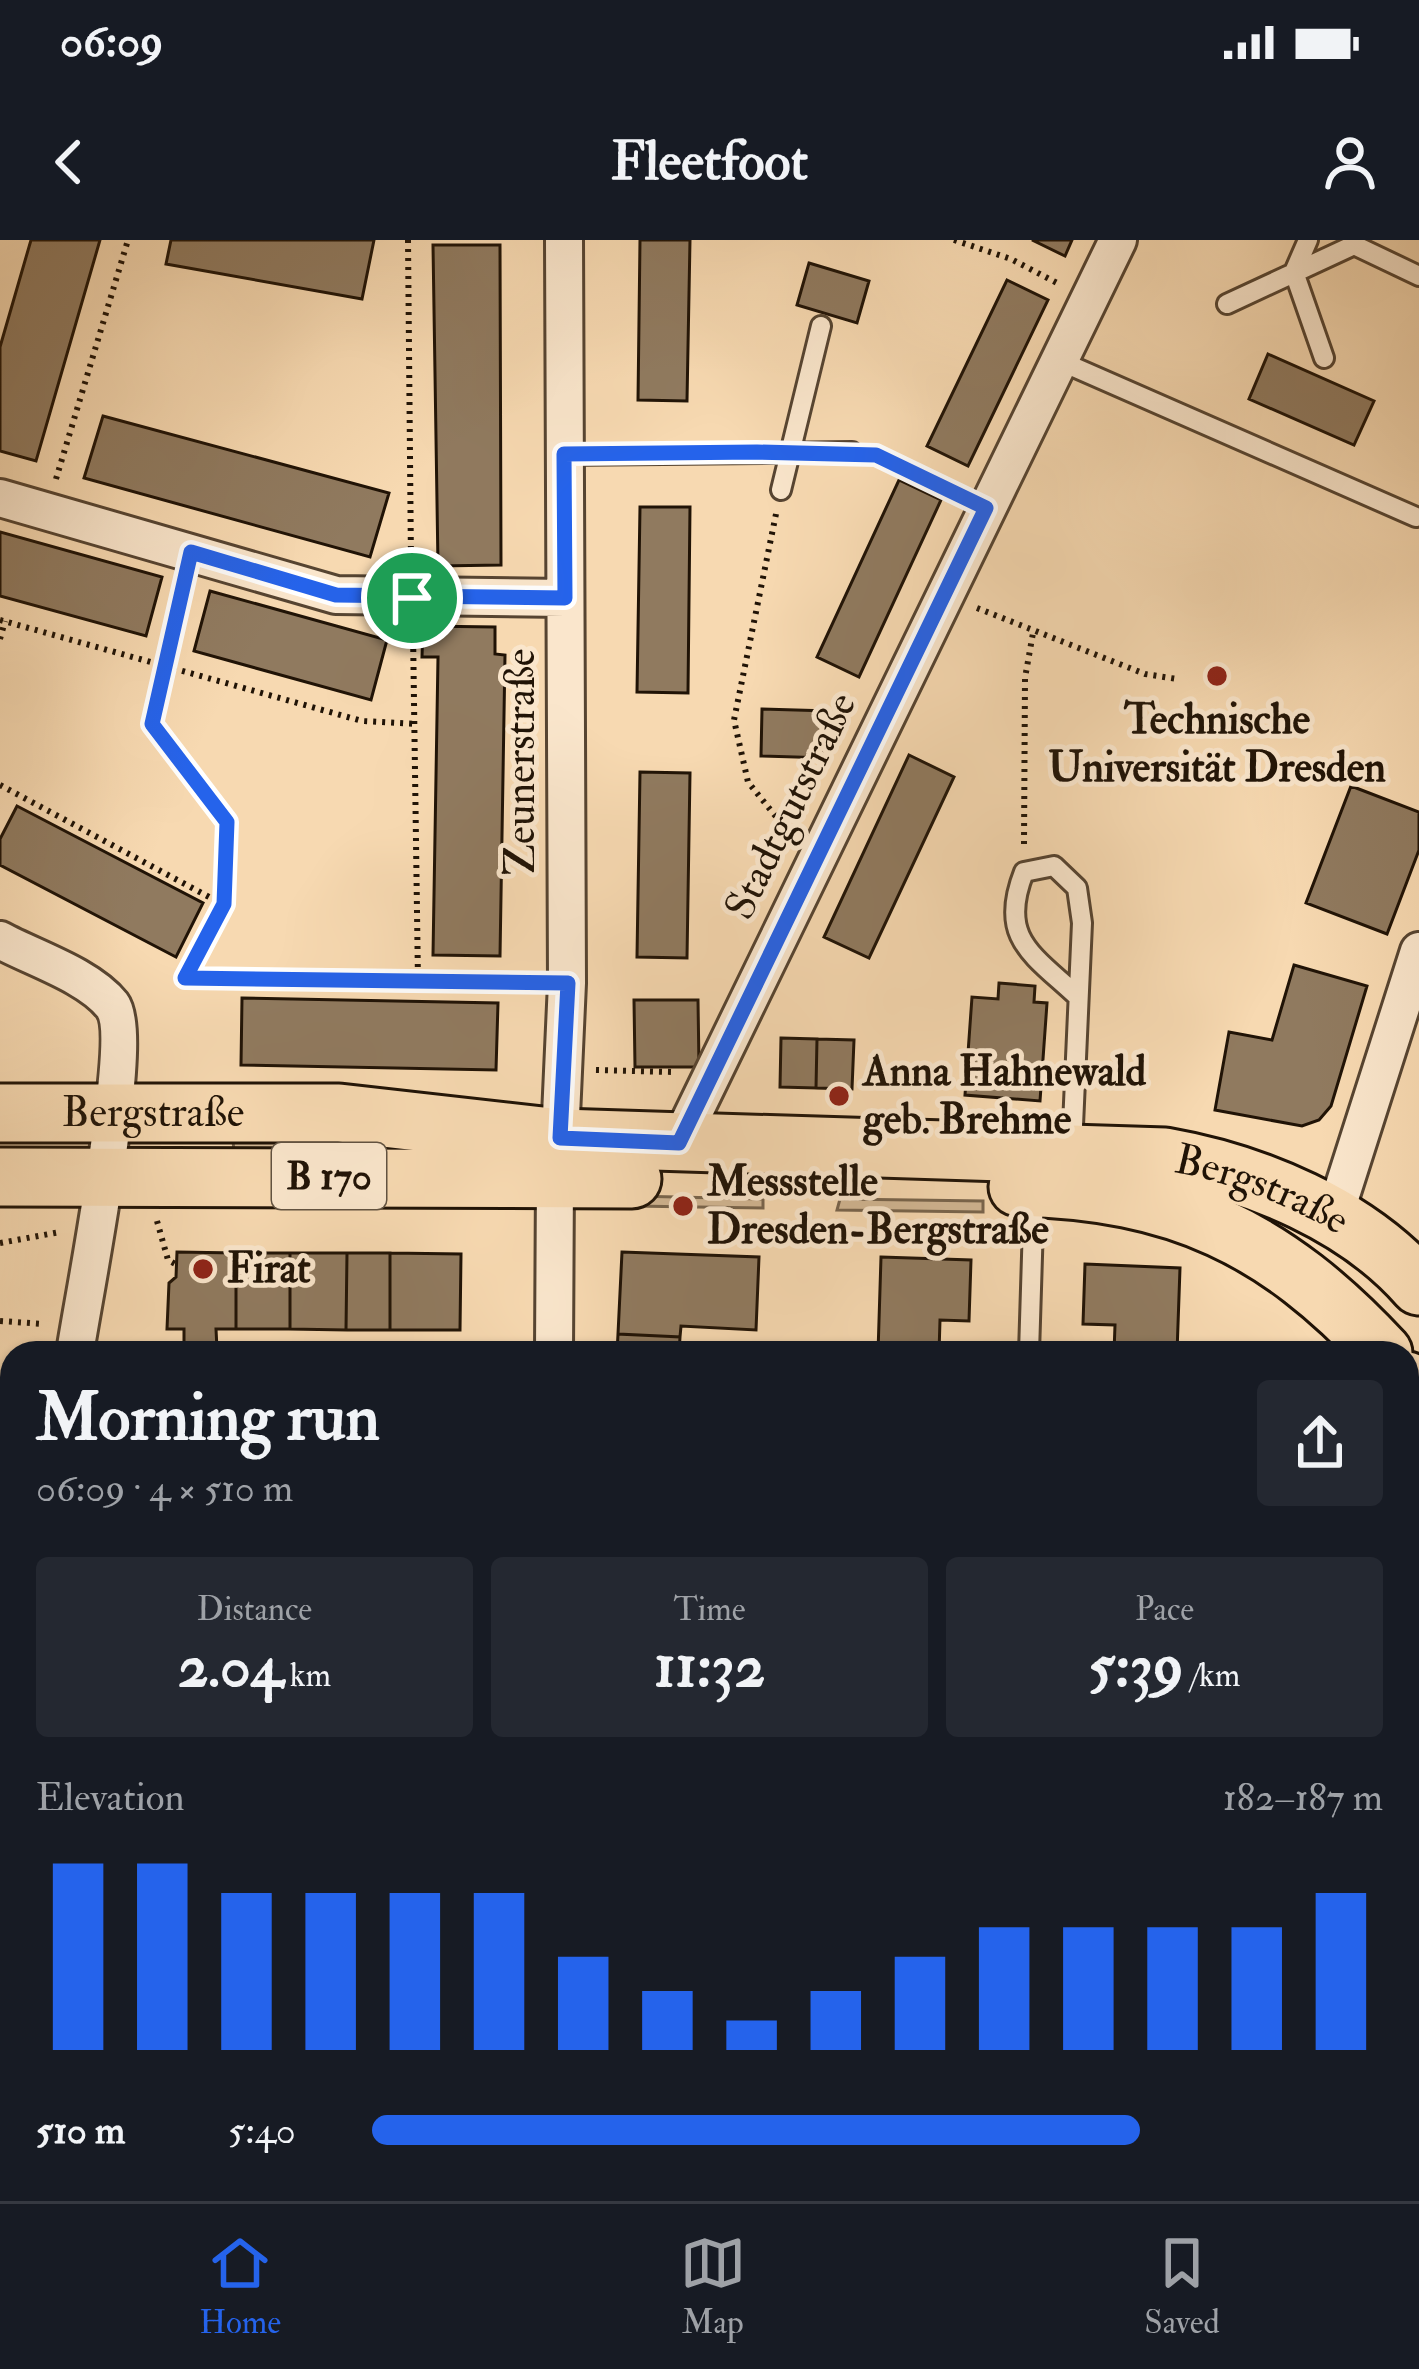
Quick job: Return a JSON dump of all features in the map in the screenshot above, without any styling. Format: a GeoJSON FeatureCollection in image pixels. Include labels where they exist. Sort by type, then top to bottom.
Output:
{"type":"FeatureCollection","features":[{"type":"Feature","properties":{"kind":"main road","name":"Bergstraße"},"geometry":{"type":"LineString","coordinates":[[0,1113],[339,1113],[558,1158],[679,1143],[1034,1174],[1200,1216],[1263,1248],[1334,1300],[1372,1341]]}},
{"type":"Feature","properties":{"kind":"main road","name":"B 170"},"geometry":{"type":"LineString","coordinates":[[0,1178],[98,1200],[558,1158],[1034,1174]]}},
{"type":"Feature","properties":{"kind":"main road","name":"Bergstraße"},"geometry":{"type":"LineString","coordinates":[[1034,1174],[1191,1162],[1240,1175],[1334,1217],[1419,1286]]}},
{"type":"Feature","properties":{"kind":"street","name":"Zeunerstraße"},"geometry":{"type":"LineString","coordinates":[[554,1341],[568,983],[564,240]]}},
{"type":"Feature","properties":{"kind":"street","name":"Stadtgutstraße"},"geometry":{"type":"LineString","coordinates":[[679,1143],[1118,240]]}},
{"type":"Feature","properties":{"kind":"street"},"geometry":{"type":"LineString","coordinates":[[0,498],[336,595],[565,598]]}},
{"type":"Feature","properties":{"kind":"street"},"geometry":{"type":"LineString","coordinates":[[0,940],[110,1003],[121,1020],[113,1111],[77,1340]]}},
{"type":"Feature","properties":{"kind":"street"},"geometry":{"type":"LineString","coordinates":[[1334,1217],[1419,951]]}},
{"type":"Feature","properties":{"kind":"lane"},"geometry":{"type":"LineString","coordinates":[[1308,240],[1294,272],[1324,358]]}},
{"type":"Feature","properties":{"kind":"lane"},"geometry":{"type":"LineString","coordinates":[[1227,304],[1354,244],[1419,277]]}},
{"type":"Feature","properties":{"kind":"lane"},"geometry":{"type":"LineString","coordinates":[[781,490],[820,326]]}},
{"type":"Feature","properties":{"kind":"lane"},"geometry":{"type":"LineString","coordinates":[[1060,361],[1416,517]]}},
{"type":"Feature","properties":{"kind":"lane"},"geometry":{"type":"LineString","coordinates":[[564,454],[757,452],[788,457],[852,452]]}},
{"type":"Feature","properties":{"kind":"lane"},"geometry":{"type":"LineString","coordinates":[[1029,1341],[1034,1174],[1077,996],[1082,923],[1078,888],[1054,866],[1024,872],[1012,903],[1018,940],[1077,996]]}},
{"type":"Feature","properties":{"kind":"path"},"geometry":{"type":"LineString","coordinates":[[46,512],[128,240]]}},
{"type":"Feature","properties":{"kind":"path"},"geometry":{"type":"LineString","coordinates":[[408,240],[405,368],[418,981]]}},
{"type":"Feature","properties":{"kind":"path"},"geometry":{"type":"LineString","coordinates":[[953,240],[1011,259],[1088,299]]}},
{"type":"Feature","properties":{"kind":"path"},"geometry":{"type":"LineString","coordinates":[[852,452],[876,455],[986,508]]}},
{"type":"Feature","properties":{"kind":"path"},"geometry":{"type":"LineString","coordinates":[[781,490],[734,720],[748,782],[798,844],[817,853]]}},
{"type":"Feature","properties":{"kind":"path"},"geometry":{"type":"LineString","coordinates":[[191,552],[152,724],[227,822],[224,904],[185,978],[568,983]]}},
{"type":"Feature","properties":{"kind":"path"},"geometry":{"type":"LineString","coordinates":[[984,613],[1145,674],[1177,679]]}},
{"type":"Feature","properties":{"kind":"path"},"geometry":{"type":"LineString","coordinates":[[0,639],[3,621],[362,721],[416,724]]}},
{"type":"Feature","properties":{"kind":"path"},"geometry":{"type":"LineString","coordinates":[[1024,872],[1025,677],[1033,633]]}},
{"type":"Feature","properties":{"kind":"path"},"geometry":{"type":"LineString","coordinates":[[0,785],[224,904]]}},
{"type":"Feature","properties":{"kind":"path"},"geometry":{"type":"LineString","coordinates":[[600,1070],[633,1071]]}},
{"type":"Feature","properties":{"kind":"path"},"geometry":{"type":"LineString","coordinates":[[0,1243],[98,1200]]}},
{"type":"Feature","properties":{"kind":"path"},"geometry":{"type":"LineString","coordinates":[[160,1229],[168,1260],[177,1265]]}},
{"type":"Feature","properties":{"kind":"path"},"geometry":{"type":"LineString","coordinates":[[0,1322],[77,1340]]}},
{"type":"Feature","properties":{"kind":"shaded area"},"geometry":{"type":"Polygon","coordinates":[[[233,1138],[394,1151],[234,1155],[233,1138]]]}},
{"type":"Feature","properties":{"kind":"shaded area"},"geometry":{"type":"Polygon","coordinates":[[[633,1196],[763,1199],[763,1208],[632,1206],[633,1196]]]}},
{"type":"Feature","properties":{"kind":"shaded area"},"geometry":{"type":"Polygon","coordinates":[[[840,1199],[983,1201],[983,1212],[837,1210],[840,1199]]]}},
{"type":"Feature","properties":{"kind":"building"},"geometry":{"type":"Polygon","coordinates":[[[31,240],[100,240],[36,461],[0,451],[0,347],[31,240]]]}},
{"type":"Feature","properties":{"kind":"building"},"geometry":{"type":"Polygon","coordinates":[[[171,240],[374,240],[362,299],[166,264],[171,240]]]}},
{"type":"Feature","properties":{"kind":"building"},"geometry":{"type":"Polygon","coordinates":[[[640,240],[690,240],[687,401],[638,400],[640,240]]]}},
{"type":"Feature","properties":{"kind":"building"},"geometry":{"type":"Polygon","coordinates":[[[1032,240],[1072,240],[1065,256],[1032,240]]]}},
{"type":"Feature","properties":{"kind":"building"},"geometry":{"type":"Polygon","coordinates":[[[433,245],[500,245],[501,565],[438,566],[433,245]]]}},
{"type":"Feature","properties":{"kind":"building"},"geometry":{"type":"Polygon","coordinates":[[[809,263],[869,281],[857,323],[797,305],[809,263]]]}},
{"type":"Feature","properties":{"kind":"building"},"geometry":{"type":"Polygon","coordinates":[[[1007,280],[1048,300],[968,466],[927,446],[1007,280]]]}},
{"type":"Feature","properties":{"kind":"building"},"geometry":{"type":"Polygon","coordinates":[[[1268,354],[1374,401],[1354,445],[1249,399],[1268,354]]]}},
{"type":"Feature","properties":{"kind":"building"},"geometry":{"type":"Polygon","coordinates":[[[103,416],[389,493],[370,557],[84,478],[103,416]]]}},
{"type":"Feature","properties":{"kind":"building"},"geometry":{"type":"Polygon","coordinates":[[[899,480],[941,500],[859,677],[817,657],[899,480]]]}},
{"type":"Feature","properties":{"kind":"building"},"geometry":{"type":"Polygon","coordinates":[[[640,507],[690,507],[688,693],[637,692],[640,507]]]}},
{"type":"Feature","properties":{"kind":"building"},"geometry":{"type":"Polygon","coordinates":[[[0,532],[162,577],[146,636],[0,596],[0,532]]]}},
{"type":"Feature","properties":{"kind":"building"},"geometry":{"type":"Polygon","coordinates":[[[210,591],[387,640],[371,700],[194,651],[210,591]]]}},
{"type":"Feature","properties":{"kind":"building"},"geometry":{"type":"Polygon","coordinates":[[[423,626],[495,627],[495,654],[505,655],[500,956],[433,955],[438,657],[422,657],[423,626]]]}},
{"type":"Feature","properties":{"kind":"building"},"geometry":{"type":"Polygon","coordinates":[[[762,709],[829,711],[828,758],[761,756],[762,709]]]}},
{"type":"Feature","properties":{"kind":"building"},"geometry":{"type":"Polygon","coordinates":[[[909,755],[954,777],[869,958],[824,937],[909,755]]]}},
{"type":"Feature","properties":{"kind":"building"},"geometry":{"type":"Polygon","coordinates":[[[640,772],[690,773],[687,958],[637,957],[640,772]]]}},
{"type":"Feature","properties":{"kind":"building"},"geometry":{"type":"Polygon","coordinates":[[[1351,786],[1419,812],[1419,850],[1387,934],[1306,903],[1351,786]]]}},
{"type":"Feature","properties":{"kind":"building"},"geometry":{"type":"Polygon","coordinates":[[[17,806],[203,903],[176,957],[0,865],[0,839],[17,806]]]}},
{"type":"Feature","properties":{"kind":"building"},"geometry":{"type":"Polygon","coordinates":[[[1294,965],[1367,986],[1331,1106],[1319,1120],[1302,1126],[1215,1110],[1229,1032],[1272,1040],[1294,965]]]}},
{"type":"Feature","properties":{"kind":"building"},"geometry":{"type":"Polygon","coordinates":[[[999,983],[1035,986],[1034,1002],[1047,1003],[1040,1101],[965,1095],[972,997],[998,999],[999,983]]]}},
{"type":"Feature","properties":{"kind":"building"},"geometry":{"type":"Polygon","coordinates":[[[242,998],[498,1003],[496,1070],[241,1065],[242,998]]]}},
{"type":"Feature","properties":{"kind":"building"},"geometry":{"type":"Polygon","coordinates":[[[634,1000],[698,1000],[699,1067],[635,1067],[634,1000]]]}},
{"type":"Feature","properties":{"kind":"building"},"geometry":{"type":"Polygon","coordinates":[[[781,1038],[817,1039],[816,1088],[780,1087],[781,1038]]]}},
{"type":"Feature","properties":{"kind":"building"},"geometry":{"type":"Polygon","coordinates":[[[817,1039],[854,1040],[852,1089],[816,1088],[817,1039]]]}},
{"type":"Feature","properties":{"kind":"building"},"geometry":{"type":"Polygon","coordinates":[[[177,1252],[236,1253],[236,1329],[216,1329],[217,1341],[184,1341],[184,1329],[167,1329],[169,1283],[176,1277],[177,1252]]]}},
{"type":"Feature","properties":{"kind":"building"},"geometry":{"type":"Polygon","coordinates":[[[622,1252],[759,1257],[756,1330],[681,1326],[680,1337],[618,1334],[622,1252]]]}},
{"type":"Feature","properties":{"kind":"building"},"geometry":{"type":"Polygon","coordinates":[[[236,1253],[290,1253],[290,1329],[236,1329],[236,1253]]]}},
{"type":"Feature","properties":{"kind":"building"},"geometry":{"type":"Polygon","coordinates":[[[290,1253],[347,1253],[346,1330],[290,1329],[290,1253]]]}},
{"type":"Feature","properties":{"kind":"building"},"geometry":{"type":"Polygon","coordinates":[[[347,1253],[390,1253],[390,1330],[346,1330],[347,1253]]]}},
{"type":"Feature","properties":{"kind":"building"},"geometry":{"type":"Polygon","coordinates":[[[390,1253],[461,1254],[460,1330],[390,1330],[390,1253]]]}},
{"type":"Feature","properties":{"kind":"building"},"geometry":{"type":"Polygon","coordinates":[[[881,1257],[971,1260],[969,1321],[940,1320],[939,1341],[878,1341],[881,1257]]]}},
{"type":"Feature","properties":{"kind":"building"},"geometry":{"type":"Polygon","coordinates":[[[1085,1264],[1180,1268],[1177,1341],[1114,1341],[1115,1325],[1083,1324],[1085,1264]]]}},
{"type":"Feature","properties":{"kind":"building"},"geometry":{"type":"Polygon","coordinates":[[[618,1334],[680,1337],[680,1341],[618,1341],[618,1334]]]}},
{"type":"Feature","properties":{"kind":"place","name":"Technische Universität Dresden"},"geometry":{"type":"Point","coordinates":[1217,676]}},
{"type":"Feature","properties":{"kind":"place","name":"Anna Hahnewald geb. Brehme"},"geometry":{"type":"Point","coordinates":[839,1096]}},
{"type":"Feature","properties":{"kind":"place","name":"Messstelle Dresden-Bergstraße"},"geometry":{"type":"Point","coordinates":[683,1206]}},
{"type":"Feature","properties":{"kind":"place","name":"Firat"},"geometry":{"type":"Point","coordinates":[203,1269]}},
{"type":"Feature","properties":{"kind":"route"},"geometry":{"type":"LineString","coordinates":[[564,454],[876,455],[986,508],[679,1143],[560,1138],[568,983],[185,978],[224,904],[227,822],[152,724],[191,552],[336,595],[412,598],[565,598],[564,454]]}}]}
